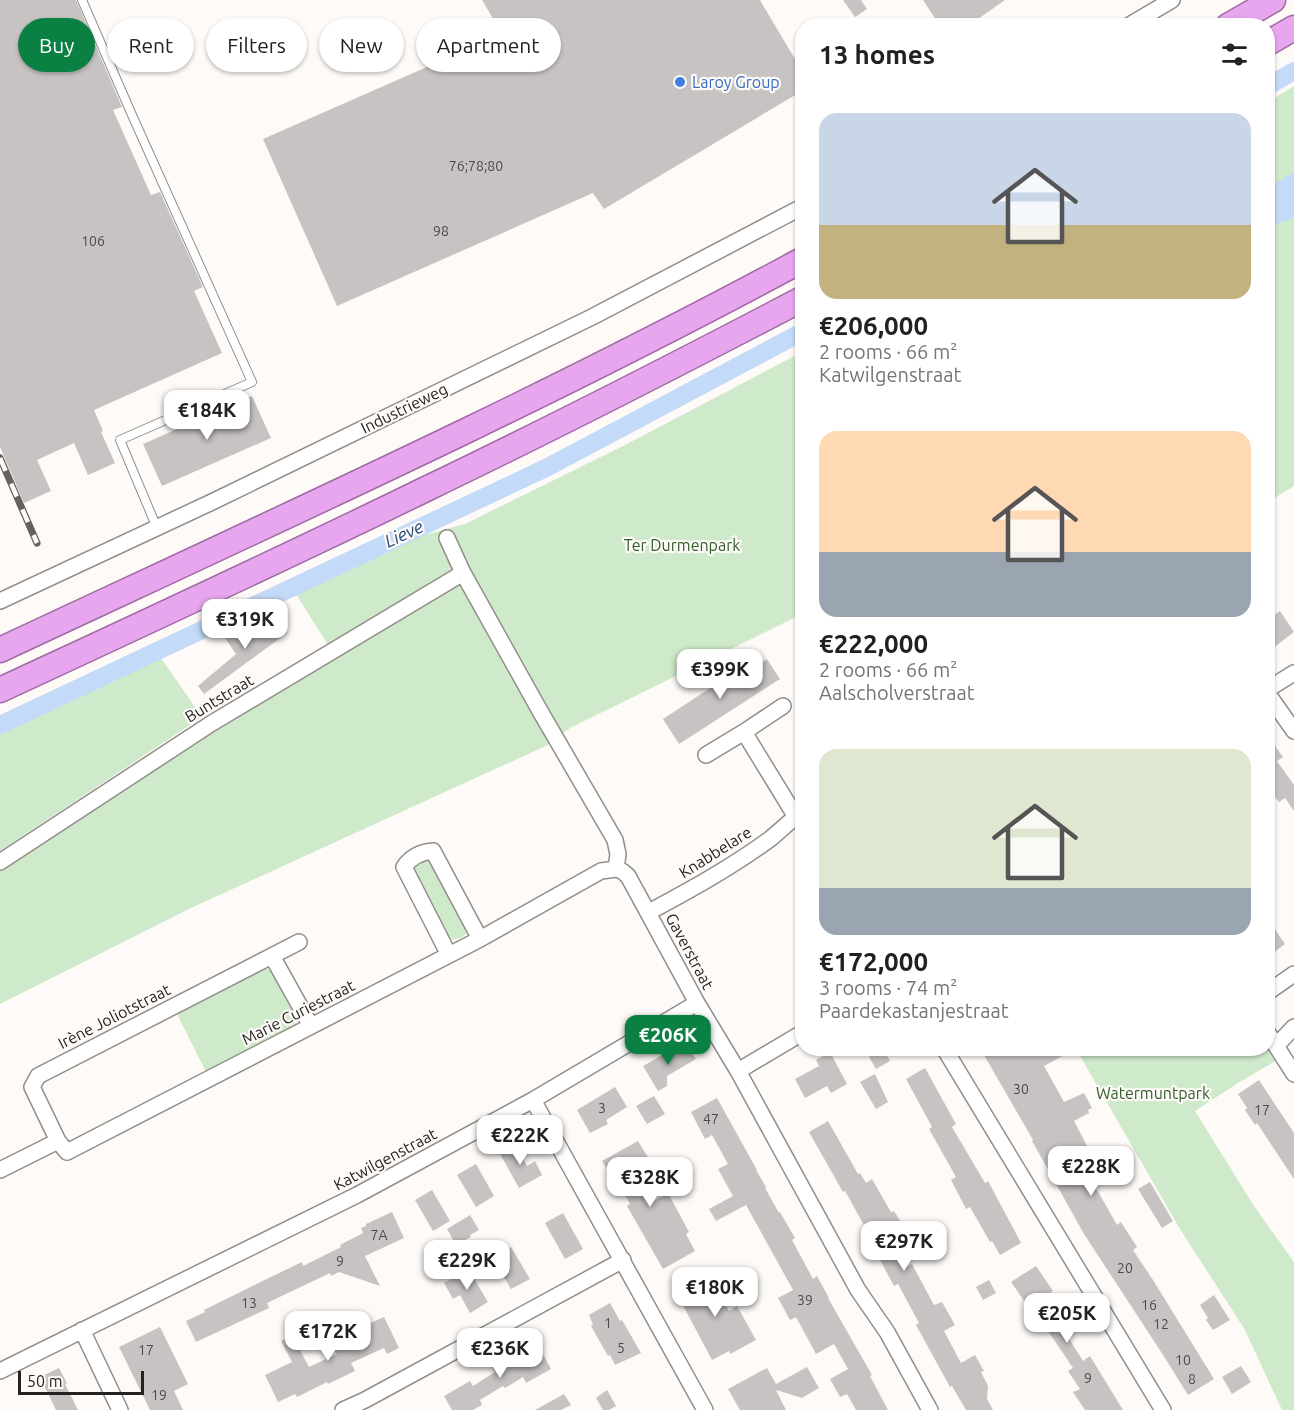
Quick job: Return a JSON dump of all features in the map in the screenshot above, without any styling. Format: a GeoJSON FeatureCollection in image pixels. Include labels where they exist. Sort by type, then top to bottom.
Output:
{"type":"FeatureCollection","features":[{"type":"Feature","properties":{"kind":"highway"},"geometry":{"type":"LineString","coordinates":[[1242,18],[1273,0]]}},
{"type":"Feature","properties":{"kind":"highway"},"geometry":{"type":"LineString","coordinates":[[1275,39],[1294,28]]}},
{"type":"Feature","properties":{"kind":"highway"},"geometry":{"type":"LineString","coordinates":[[0,650],[417,455],[709,311],[795,264]]}},
{"type":"Feature","properties":{"kind":"highway"},"geometry":{"type":"LineString","coordinates":[[0,690],[427,489],[795,303]]}},
{"type":"Feature","properties":{"kind":"street"},"geometry":{"type":"LineString","coordinates":[[1142,18],[1172,0]]}},
{"type":"Feature","properties":{"kind":"street","name":"Industrieweg"},"geometry":{"type":"LineString","coordinates":[[0,600],[157,528],[581,322],[795,211]]}},
{"type":"Feature","properties":{"kind":"street"},"geometry":{"type":"LineString","coordinates":[[447,538],[463,573],[615,840],[618,854],[616,868]]}},
{"type":"Feature","properties":{"kind":"street","name":"Buntstraat"},"geometry":{"type":"LineString","coordinates":[[0,862],[212,723],[463,573]]}},
{"type":"Feature","properties":{"kind":"street"},"geometry":{"type":"LineString","coordinates":[[1275,686],[1294,673]]}},
{"type":"Feature","properties":{"kind":"street"},"geometry":{"type":"LineString","coordinates":[[1275,702],[1294,731]]}},
{"type":"Feature","properties":{"kind":"street"},"geometry":{"type":"LineString","coordinates":[[706,755],[783,706]]}},
{"type":"Feature","properties":{"kind":"street","name":"Knabbelare"},"geometry":{"type":"LineString","coordinates":[[744,732],[795,808]]}},
{"type":"Feature","properties":{"kind":"street","name":"Knabbelare"},"geometry":{"type":"LineString","coordinates":[[649,912],[707,880],[770,839],[795,817]]}},
{"type":"Feature","properties":{"kind":"street"},"geometry":{"type":"LineString","coordinates":[[449,955],[404,867],[416,855],[433,851],[480,939]]}},
{"type":"Feature","properties":{"kind":"street","name":"Gaverstraat"},"geometry":{"type":"LineString","coordinates":[[616,868],[628,876],[649,912],[697,1003],[738,1071],[858,1290],[887,1332],[930,1410]]}},
{"type":"Feature","properties":{"kind":"street","name":"Marie Curiestraat"},"geometry":{"type":"LineString","coordinates":[[58,1141],[67,1152],[480,939],[601,871],[616,868]]}},
{"type":"Feature","properties":{"kind":"street","name":"Irène Joliotstraat"},"geometry":{"type":"LineString","coordinates":[[58,1141],[32,1087],[38,1076],[299,942]]}},
{"type":"Feature","properties":{"kind":"street"},"geometry":{"type":"LineString","coordinates":[[272,956],[311,1026]]}},
{"type":"Feature","properties":{"kind":"street"},"geometry":{"type":"LineString","coordinates":[[1275,987],[1294,974]]}},
{"type":"Feature","properties":{"kind":"street","name":"Katwilgenstraat"},"geometry":{"type":"LineString","coordinates":[[0,1371],[357,1196],[533,1100],[697,1003]]}},
{"type":"Feature","properties":{"kind":"street"},"geometry":{"type":"LineString","coordinates":[[1275,1037],[1294,1027]]}},
{"type":"Feature","properties":{"kind":"street"},"geometry":{"type":"LineString","coordinates":[[738,1071],[795,1037]]}},
{"type":"Feature","properties":{"kind":"street"},"geometry":{"type":"LineString","coordinates":[[1275,1044],[1294,1074]]}},
{"type":"Feature","properties":{"kind":"street"},"geometry":{"type":"LineString","coordinates":[[949,1056],[1163,1410]]}},
{"type":"Feature","properties":{"kind":"street"},"geometry":{"type":"LineString","coordinates":[[533,1100],[705,1410]]}},
{"type":"Feature","properties":{"kind":"street"},"geometry":{"type":"LineString","coordinates":[[0,1170],[58,1141]]}},
{"type":"Feature","properties":{"kind":"street"},"geometry":{"type":"LineString","coordinates":[[343,1410],[366,1405],[623,1260]]}},
{"type":"Feature","properties":{"kind":"street"},"geometry":{"type":"LineString","coordinates":[[82,1330],[120,1410]]}},
{"type":"Feature","properties":{"kind":"lane"},"geometry":{"type":"LineString","coordinates":[[82,0],[136,126],[252,382],[120,440],[157,528]]}},
{"type":"Feature","properties":{"kind":"green space"},"geometry":{"type":"Polygon","coordinates":[[[1294,86],[1294,486],[1275,498],[1275,98],[1294,86]]]}},
{"type":"Feature","properties":{"kind":"green space","name":"Ter Durmenpark"},"geometry":{"type":"Polygon","coordinates":[[[795,356],[795,617],[570,728],[548,745],[191,908],[0,1004],[0,871],[163,764],[440,593],[438,579],[328,645],[296,594],[399,542],[465,524],[625,445],[795,356]]]}},
{"type":"Feature","properties":{"kind":"green space"},"geometry":{"type":"Polygon","coordinates":[[[161,658],[202,717],[0,851],[0,733],[161,658]]]}},
{"type":"Feature","properties":{"kind":"green space"},"geometry":{"type":"Polygon","coordinates":[[[424,859],[432,861],[469,930],[461,938],[449,939],[413,872],[413,865],[424,859]]]}},
{"type":"Feature","properties":{"kind":"green space"},"geometry":{"type":"Polygon","coordinates":[[[261,968],[271,970],[295,1011],[295,1027],[207,1074],[176,1012],[261,968]]]}},
{"type":"Feature","properties":{"kind":"green space","name":"Watermuntpark"},"geometry":{"type":"Polygon","coordinates":[[[1080,1056],[1275,1056],[1277,1060],[1195,1111],[1254,1206],[1294,1262],[1294,1410],[1282,1410],[1245,1330],[1180,1229],[1080,1056]]]}},
{"type":"Feature","properties":{"kind":"water"},"geometry":{"type":"Polygon","coordinates":[[[1294,172],[1294,218],[1275,224],[1275,184],[1294,172]]]}},
{"type":"Feature","properties":{"kind":"building"},"geometry":{"type":"Polygon","coordinates":[[[0,0],[76,0],[84,18],[18,18],[18,72],[95,72],[95,44],[122,107],[113,110],[151,195],[160,192],[203,287],[194,291],[222,353],[94,410],[115,463],[88,475],[74,443],[37,460],[51,491],[24,503],[0,447],[0,0]]]}},
{"type":"Feature","properties":{"kind":"building"},"geometry":{"type":"Polygon","coordinates":[[[482,0],[760,0],[795,59],[795,95],[604,209],[593,193],[337,306],[263,139],[416,72],[561,72],[561,18],[493,18],[482,0]]]}},
{"type":"Feature","properties":{"kind":"building"},"geometry":{"type":"Polygon","coordinates":[[[843,0],[861,0],[867,9],[855,17],[843,0]]]}},
{"type":"Feature","properties":{"kind":"building"},"geometry":{"type":"Polygon","coordinates":[[[923,0],[1005,0],[979,18],[935,18],[923,0]]]}},
{"type":"Feature","properties":{"kind":"building"},"geometry":{"type":"Polygon","coordinates":[[[252,396],[271,438],[162,486],[143,444],[252,396]]]}},
{"type":"Feature","properties":{"kind":"building"},"geometry":{"type":"Polygon","coordinates":[[[1280,611],[1294,632],[1275,647],[1275,615],[1280,611]]]}},
{"type":"Feature","properties":{"kind":"building"},"geometry":{"type":"Polygon","coordinates":[[[277,618],[287,633],[204,694],[198,686],[236,654],[225,638],[247,624],[254,634],[277,618]]]}},
{"type":"Feature","properties":{"kind":"building"},"geometry":{"type":"Polygon","coordinates":[[[767,659],[780,679],[679,744],[663,719],[733,673],[735,675],[757,660],[759,664],[767,659]]]}},
{"type":"Feature","properties":{"kind":"building"},"geometry":{"type":"Polygon","coordinates":[[[1275,746],[1283,757],[1277,761],[1294,785],[1294,811],[1285,798],[1279,802],[1275,797],[1275,746]]]}},
{"type":"Feature","properties":{"kind":"building"},"geometry":{"type":"Polygon","coordinates":[[[1275,929],[1285,944],[1275,952],[1275,929]]]}},
{"type":"Feature","properties":{"kind":"building"},"geometry":{"type":"Polygon","coordinates":[[[687,1045],[696,1059],[667,1076],[667,1086],[658,1091],[643,1066],[673,1049],[675,1052],[687,1045]]]}},
{"type":"Feature","properties":{"kind":"building"},"geometry":{"type":"Polygon","coordinates":[[[823,1056],[832,1056],[847,1084],[831,1093],[827,1086],[805,1098],[795,1079],[819,1066],[816,1060],[823,1056]]]}},
{"type":"Feature","properties":{"kind":"building"},"geometry":{"type":"Polygon","coordinates":[[[888,1056],[890,1061],[876,1069],[869,1057],[888,1056]]]}},
{"type":"Feature","properties":{"kind":"building"},"geometry":{"type":"Polygon","coordinates":[[[985,1056],[1062,1056],[1044,1066],[1064,1102],[1084,1093],[1092,1108],[1088,1110],[1089,1113],[1074,1121],[1096,1163],[1085,1169],[1117,1225],[1121,1222],[1137,1247],[1133,1250],[1214,1379],[1188,1395],[1084,1234],[985,1056]]]}},
{"type":"Feature","properties":{"kind":"building"},"geometry":{"type":"Polygon","coordinates":[[[925,1068],[956,1124],[952,1127],[985,1183],[988,1181],[1021,1243],[1000,1255],[970,1207],[966,1209],[951,1180],[956,1177],[929,1129],[932,1127],[906,1079],[925,1068]]]}},
{"type":"Feature","properties":{"kind":"building"},"geometry":{"type":"Polygon","coordinates":[[[875,1074],[888,1102],[876,1109],[860,1082],[875,1074]]]}},
{"type":"Feature","properties":{"kind":"building"},"geometry":{"type":"Polygon","coordinates":[[[1259,1080],[1294,1133],[1294,1179],[1257,1123],[1255,1125],[1245,1110],[1247,1108],[1238,1094],[1259,1080]]]}},
{"type":"Feature","properties":{"kind":"building"},"geometry":{"type":"Polygon","coordinates":[[[615,1087],[627,1107],[606,1120],[608,1124],[590,1133],[577,1110],[615,1087]]]}},
{"type":"Feature","properties":{"kind":"building"},"geometry":{"type":"Polygon","coordinates":[[[654,1096],[665,1114],[647,1124],[636,1106],[654,1096]]]}},
{"type":"Feature","properties":{"kind":"building"},"geometry":{"type":"Polygon","coordinates":[[[717,1098],[765,1188],[795,1238],[792,1240],[813,1279],[817,1276],[872,1375],[870,1376],[888,1410],[856,1410],[847,1394],[840,1397],[830,1379],[848,1369],[834,1344],[816,1354],[796,1317],[790,1320],[778,1298],[793,1290],[746,1205],[716,1221],[709,1209],[733,1196],[718,1169],[728,1164],[712,1135],[705,1139],[691,1112],[717,1098]]]}},
{"type":"Feature","properties":{"kind":"building"},"geometry":{"type":"Polygon","coordinates":[[[828,1121],[858,1174],[860,1173],[866,1183],[872,1179],[891,1212],[894,1211],[904,1227],[890,1235],[907,1267],[912,1264],[934,1305],[942,1302],[955,1325],[944,1331],[961,1363],[975,1355],[984,1371],[981,1372],[988,1386],[987,1399],[993,1410],[966,1410],[952,1386],[950,1387],[916,1325],[919,1323],[898,1284],[894,1286],[863,1228],[865,1227],[809,1132],[828,1121]]]}},
{"type":"Feature","properties":{"kind":"building"},"geometry":{"type":"Polygon","coordinates":[[[638,1141],[649,1159],[642,1163],[646,1171],[637,1178],[649,1204],[668,1193],[689,1232],[686,1234],[695,1251],[663,1269],[627,1206],[630,1204],[611,1171],[609,1172],[602,1161],[638,1141]]]}},
{"type":"Feature","properties":{"kind":"building"},"geometry":{"type":"Polygon","coordinates":[[[514,1143],[527,1166],[535,1161],[542,1175],[519,1188],[499,1152],[514,1143]]]}},
{"type":"Feature","properties":{"kind":"building"},"geometry":{"type":"Polygon","coordinates":[[[476,1164],[494,1196],[476,1207],[457,1175],[476,1164]]]}},
{"type":"Feature","properties":{"kind":"building"},"geometry":{"type":"Polygon","coordinates":[[[1150,1182],[1173,1221],[1162,1228],[1138,1189],[1150,1182]]]}},
{"type":"Feature","properties":{"kind":"building"},"geometry":{"type":"Polygon","coordinates":[[[432,1190],[450,1221],[433,1231],[415,1200],[432,1190]]]}},
{"type":"Feature","properties":{"kind":"building"},"geometry":{"type":"Polygon","coordinates":[[[392,1212],[404,1238],[365,1256],[380,1286],[339,1272],[331,1276],[330,1273],[267,1303],[269,1308],[196,1342],[186,1321],[302,1262],[303,1266],[341,1247],[340,1245],[363,1233],[361,1228],[366,1224],[392,1212]]]}},
{"type":"Feature","properties":{"kind":"building"},"geometry":{"type":"Polygon","coordinates":[[[563,1213],[583,1249],[565,1259],[545,1223],[563,1213]]]}},
{"type":"Feature","properties":{"kind":"building"},"geometry":{"type":"Polygon","coordinates":[[[470,1215],[479,1230],[456,1245],[447,1229],[470,1215]]]}},
{"type":"Feature","properties":{"kind":"building"},"geometry":{"type":"Polygon","coordinates":[[[511,1247],[530,1279],[511,1289],[492,1257],[511,1247]]]}},
{"type":"Feature","properties":{"kind":"building"},"geometry":{"type":"Polygon","coordinates":[[[1036,1266],[1053,1291],[1051,1292],[1075,1332],[1068,1337],[1083,1361],[1090,1356],[1123,1410],[1085,1410],[1073,1392],[1080,1389],[1068,1371],[1073,1368],[1042,1322],[1057,1313],[1027,1305],[1011,1282],[1036,1266]]]}},
{"type":"Feature","properties":{"kind":"building"},"geometry":{"type":"Polygon","coordinates":[[[707,1267],[729,1311],[737,1306],[756,1340],[730,1354],[729,1351],[712,1360],[678,1296],[700,1284],[694,1273],[707,1267]]]}},
{"type":"Feature","properties":{"kind":"building"},"geometry":{"type":"Polygon","coordinates":[[[469,1270],[488,1302],[470,1313],[460,1295],[453,1299],[444,1283],[469,1270]]]}},
{"type":"Feature","properties":{"kind":"building"},"geometry":{"type":"Polygon","coordinates":[[[989,1280],[996,1293],[983,1300],[976,1287],[989,1280]]]}},
{"type":"Feature","properties":{"kind":"building"},"geometry":{"type":"Polygon","coordinates":[[[1214,1295],[1230,1320],[1213,1330],[1200,1305],[1214,1295]]]}},
{"type":"Feature","properties":{"kind":"building"},"geometry":{"type":"Polygon","coordinates":[[[610,1303],[641,1353],[615,1365],[591,1326],[593,1324],[589,1315],[610,1303]]]}},
{"type":"Feature","properties":{"kind":"building"},"geometry":{"type":"Polygon","coordinates":[[[384,1317],[399,1348],[387,1354],[384,1348],[351,1363],[355,1371],[297,1397],[295,1394],[278,1402],[265,1375],[292,1362],[281,1341],[292,1335],[309,1367],[337,1354],[335,1351],[362,1338],[359,1332],[367,1329],[366,1325],[384,1317]]]}},
{"type":"Feature","properties":{"kind":"building"},"geometry":{"type":"Polygon","coordinates":[[[160,1327],[188,1384],[174,1391],[183,1410],[150,1410],[119,1347],[160,1327]]]}},
{"type":"Feature","properties":{"kind":"building"},"geometry":{"type":"Polygon","coordinates":[[[537,1343],[551,1369],[526,1383],[523,1377],[505,1388],[503,1386],[480,1400],[482,1405],[473,1410],[452,1410],[444,1396],[470,1381],[473,1386],[495,1372],[492,1367],[537,1343]]]}},
{"type":"Feature","properties":{"kind":"building"},"geometry":{"type":"Polygon","coordinates":[[[1241,1366],[1251,1382],[1232,1394],[1222,1377],[1241,1366]]]}},
{"type":"Feature","properties":{"kind":"building"},"geometry":{"type":"Polygon","coordinates":[[[807,1367],[819,1388],[802,1398],[776,1390],[786,1410],[740,1410],[728,1389],[767,1368],[776,1384],[807,1367]]]}},
{"type":"Feature","properties":{"kind":"building"},"geometry":{"type":"Polygon","coordinates":[[[59,1368],[78,1410],[56,1410],[40,1377],[59,1368]]]}},
{"type":"Feature","properties":{"kind":"building"},"geometry":{"type":"Polygon","coordinates":[[[607,1390],[616,1406],[603,1410],[596,1398],[607,1390]]]}},
{"type":"Feature","properties":{"kind":"building"},"geometry":{"type":"Polygon","coordinates":[[[564,1394],[571,1405],[561,1410],[535,1410],[564,1394]]]}},
{"type":"Feature","properties":{"kind":"waterway","name":"Lieve"},"geometry":{"type":"LineString","coordinates":[[1275,82],[1294,71]]}},
{"type":"Feature","properties":{"kind":"waterway","name":"Lieve"},"geometry":{"type":"LineString","coordinates":[[0,725],[546,468],[795,336]]}},
{"type":"Feature","properties":{"kind":"railway"},"geometry":{"type":"LineString","coordinates":[[0,458],[37,543]]}},
{"type":"Feature","properties":{"kind":"place","name":"Laroy Group"},"geometry":{"type":"Point","coordinates":[680,82]}}]}
